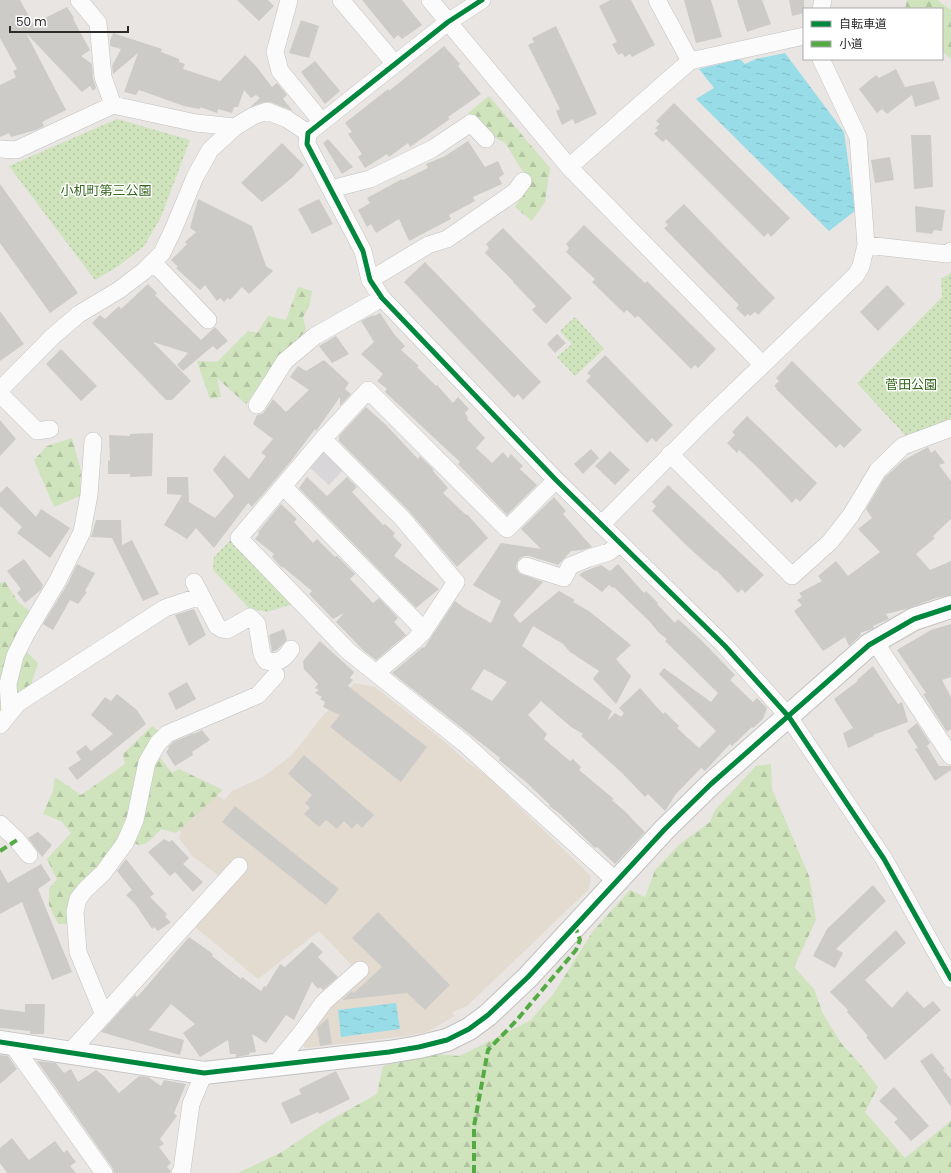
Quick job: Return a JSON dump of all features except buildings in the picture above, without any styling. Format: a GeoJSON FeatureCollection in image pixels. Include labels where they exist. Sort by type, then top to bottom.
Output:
{"type":"FeatureCollection","features":[{"type":"Feature","properties":{"kind":"street"},"geometry":{"type":"LineString","coordinates":[[79,0],[98,23],[103,77],[113,105]]}},
{"type":"Feature","properties":{"kind":"street"},"geometry":{"type":"LineString","coordinates":[[289,0],[275,52],[280,71],[322,122]]}},
{"type":"Feature","properties":{"kind":"street"},"geometry":{"type":"LineString","coordinates":[[341,0],[395,64]]}},
{"type":"Feature","properties":{"kind":"street"},"geometry":{"type":"LineString","coordinates":[[430,0],[569,167],[763,365]]}},
{"type":"Feature","properties":{"kind":"street"},"geometry":{"type":"LineString","coordinates":[[482,0],[448,22],[308,133],[307,144],[363,251],[370,280],[382,298],[556,480],[725,646],[789,717],[884,859],[951,979]]}},
{"type":"Feature","properties":{"kind":"street"},"geometry":{"type":"LineString","coordinates":[[657,0],[690,61]]}},
{"type":"Feature","properties":{"kind":"street"},"geometry":{"type":"LineString","coordinates":[[569,167],[690,61],[803,36]]}},
{"type":"Feature","properties":{"kind":"street"},"geometry":{"type":"LineString","coordinates":[[601,525],[670,454],[856,275],[861,266],[866,245],[858,137],[821,60]]}},
{"type":"Feature","properties":{"kind":"street"},"geometry":{"type":"LineString","coordinates":[[0,149],[16,150],[113,105],[196,123],[235,127]]}},
{"type":"Feature","properties":{"kind":"street"},"geometry":{"type":"LineString","coordinates":[[0,390],[52,338],[79,314],[119,290],[144,271],[162,253],[195,177],[210,150],[235,127],[253,116],[267,111],[287,119],[308,133]]}},
{"type":"Feature","properties":{"kind":"street"},"geometry":{"type":"LineString","coordinates":[[331,189],[370,179],[432,150],[471,123],[486,139]]}},
{"type":"Feature","properties":{"kind":"street"},"geometry":{"type":"LineString","coordinates":[[370,280],[428,245],[447,239],[515,192],[523,181]]}},
{"type":"Feature","properties":{"kind":"street"},"geometry":{"type":"LineString","coordinates":[[866,245],[947,254],[951,251]]}},
{"type":"Feature","properties":{"kind":"street"},"geometry":{"type":"LineString","coordinates":[[153,262],[208,320]]}},
{"type":"Feature","properties":{"kind":"street"},"geometry":{"type":"LineString","coordinates":[[257,405],[285,361],[314,336],[382,298]]}},
{"type":"Feature","properties":{"kind":"street"},"geometry":{"type":"LineString","coordinates":[[556,480],[507,529],[368,390],[323,439],[239,538],[348,651],[464,743],[616,881]]}},
{"type":"Feature","properties":{"kind":"street"},"geometry":{"type":"LineString","coordinates":[[0,394],[37,431],[50,429]]}},
{"type":"Feature","properties":{"kind":"street"},"geometry":{"type":"LineString","coordinates":[[670,454],[792,576],[830,542],[851,514],[878,470],[903,446],[951,428]]}},
{"type":"Feature","properties":{"kind":"street"},"geometry":{"type":"LineString","coordinates":[[323,439],[402,518],[456,582],[423,632],[376,673]]}},
{"type":"Feature","properties":{"kind":"street"},"geometry":{"type":"LineString","coordinates":[[5,719],[8,684],[15,656],[26,634],[58,580],[82,532],[90,495],[93,441]]}},
{"type":"Feature","properties":{"kind":"street"},"geometry":{"type":"LineString","coordinates":[[283,486],[416,622],[423,632]]}},
{"type":"Feature","properties":{"kind":"street"},"geometry":{"type":"LineString","coordinates":[[526,566],[564,578],[570,566],[609,552],[620,543]]}},
{"type":"Feature","properties":{"kind":"street"},"geometry":{"type":"LineString","coordinates":[[5,719],[18,703],[197,589],[217,626],[222,629],[227,630],[250,617],[257,624],[262,654],[266,661],[274,662],[282,660],[291,649]]}},
{"type":"Feature","properties":{"kind":"street"},"geometry":{"type":"LineString","coordinates":[[6,1043],[204,1073],[419,1047],[447,1040],[469,1029],[488,1015],[528,977],[665,829],[711,784],[870,646],[914,619],[951,607]]}},
{"type":"Feature","properties":{"kind":"street"},"geometry":{"type":"LineString","coordinates":[[875,642],[950,754]]}},
{"type":"Feature","properties":{"kind":"street"},"geometry":{"type":"LineString","coordinates":[[104,1015],[78,952],[75,912],[78,899],[103,873],[125,842],[134,820],[148,762],[158,743],[167,734],[258,695],[276,675]]}},
{"type":"Feature","properties":{"kind":"street"},"geometry":{"type":"LineString","coordinates":[[0,824],[16,839],[29,855]]}},
{"type":"Feature","properties":{"kind":"street"},"geometry":{"type":"LineString","coordinates":[[70,1052],[239,866]]}},
{"type":"Feature","properties":{"kind":"street"},"geometry":{"type":"LineString","coordinates":[[275,1065],[324,1002],[360,970]]}},
{"type":"Feature","properties":{"kind":"street"},"geometry":{"type":"LineString","coordinates":[[6,1043],[104,1173]]}},
{"type":"Feature","properties":{"kind":"street"},"geometry":{"type":"LineString","coordinates":[[180,1173],[182,1170],[191,1104],[204,1073]]}},
{"type":"Feature","properties":{"kind":"shaded area"},"geometry":{"type":"Polygon","coordinates":[[[321,452],[328,454],[343,470],[329,485],[309,467],[321,452]]]}},
{"type":"Feature","properties":{"kind":"shaded area"},"geometry":{"type":"Polygon","coordinates":[[[354,683],[375,687],[444,741],[467,762],[487,776],[591,876],[589,889],[467,1006],[452,1012],[455,1016],[427,1032],[406,1036],[305,1048],[303,1043],[329,1006],[360,974],[319,931],[258,979],[194,926],[232,885],[192,856],[179,838],[181,833],[178,826],[217,795],[224,800],[232,791],[263,777],[292,755],[321,718],[354,683]]]}},
{"type":"Feature","properties":{"kind":"green space"},"geometry":{"type":"Polygon","coordinates":[[[907,0],[939,0],[938,1],[951,10],[951,59],[943,52],[943,8],[905,8],[907,0]]]}},
{"type":"Feature","properties":{"kind":"green space"},"geometry":{"type":"Polygon","coordinates":[[[489,96],[550,168],[545,202],[532,221],[515,207],[524,193],[527,178],[505,143],[487,133],[468,113],[489,96]]]}},
{"type":"Feature","properties":{"kind":"green space","name":"小机町第三公園"},"geometry":{"type":"Polygon","coordinates":[[[117,119],[190,140],[161,217],[144,246],[120,265],[95,280],[9,166],[117,119]]]}},
{"type":"Feature","properties":{"kind":"green space","name":"菅田公園"},"geometry":{"type":"Polygon","coordinates":[[[951,273],[951,422],[905,435],[857,383],[942,297],[941,279],[951,273]]]}},
{"type":"Feature","properties":{"kind":"green space"},"geometry":{"type":"Polygon","coordinates":[[[298,287],[312,291],[309,307],[303,317],[306,330],[272,367],[246,404],[217,378],[221,397],[210,399],[197,361],[217,362],[248,331],[257,333],[268,316],[286,320],[298,287]]]}},
{"type":"Feature","properties":{"kind":"green space"},"geometry":{"type":"Polygon","coordinates":[[[575,317],[604,349],[575,376],[557,357],[572,344],[560,331],[575,317]]]}},
{"type":"Feature","properties":{"kind":"green space"},"geometry":{"type":"Polygon","coordinates":[[[72,438],[81,471],[80,496],[54,507],[34,460],[47,446],[72,438]]]}},
{"type":"Feature","properties":{"kind":"green space"},"geometry":{"type":"Polygon","coordinates":[[[231,540],[292,604],[267,612],[249,608],[213,570],[214,557],[231,540]]]}},
{"type":"Feature","properties":{"kind":"green space"},"geometry":{"type":"Polygon","coordinates":[[[5,582],[19,603],[32,613],[17,643],[38,663],[30,688],[0,719],[0,583],[5,582]]]}},
{"type":"Feature","properties":{"kind":"green space"},"geometry":{"type":"Polygon","coordinates":[[[152,726],[160,732],[151,746],[172,773],[179,769],[223,790],[176,833],[161,829],[146,843],[139,845],[119,841],[68,924],[58,924],[49,905],[49,889],[57,879],[47,859],[71,833],[61,821],[43,814],[53,791],[55,777],[81,795],[125,764],[123,754],[152,726]]]}},
{"type":"Feature","properties":{"kind":"green space"},"geometry":{"type":"Polygon","coordinates":[[[771,764],[772,789],[809,876],[816,920],[794,967],[814,989],[823,1014],[841,1043],[878,1087],[865,1112],[905,1158],[951,1121],[951,1173],[238,1173],[282,1152],[325,1123],[377,1094],[383,1066],[434,1054],[460,1056],[531,1020],[554,993],[593,931],[630,890],[645,897],[655,870],[680,844],[710,822],[715,810],[756,766],[771,764]]]}},
{"type":"Feature","properties":{"kind":"water"},"geometry":{"type":"Polygon","coordinates":[[[785,53],[844,132],[855,211],[829,231],[696,99],[714,88],[699,69],[740,59],[745,64],[756,59],[785,53]]]}},
{"type":"Feature","properties":{"kind":"water"},"geometry":{"type":"Polygon","coordinates":[[[396,1003],[400,1029],[341,1037],[338,1010],[396,1003]]]}},
{"type":"Feature","properties":{"kind":"marked path"},"geometry":{"type":"LineString","coordinates":[[0,851],[17,840]]}},
{"type":"Feature","properties":{"kind":"marked path"},"geometry":{"type":"LineString","coordinates":[[474,1173],[474,1126],[488,1050],[516,1021],[576,950],[580,940],[575,926]]}},
{"type":"Feature","properties":{"kind":"cycle path"},"geometry":{"type":"LineString","coordinates":[[482,0],[448,22],[308,133],[307,144],[363,251],[370,280],[382,298],[556,480],[725,646],[789,717],[884,859],[951,979]]}},
{"type":"Feature","properties":{"kind":"cycle path"},"geometry":{"type":"LineString","coordinates":[[0,1042],[204,1073],[389,1052],[447,1040],[469,1029],[488,1015],[528,977],[665,829],[711,784],[869,645],[914,619],[951,607]]}}]}
